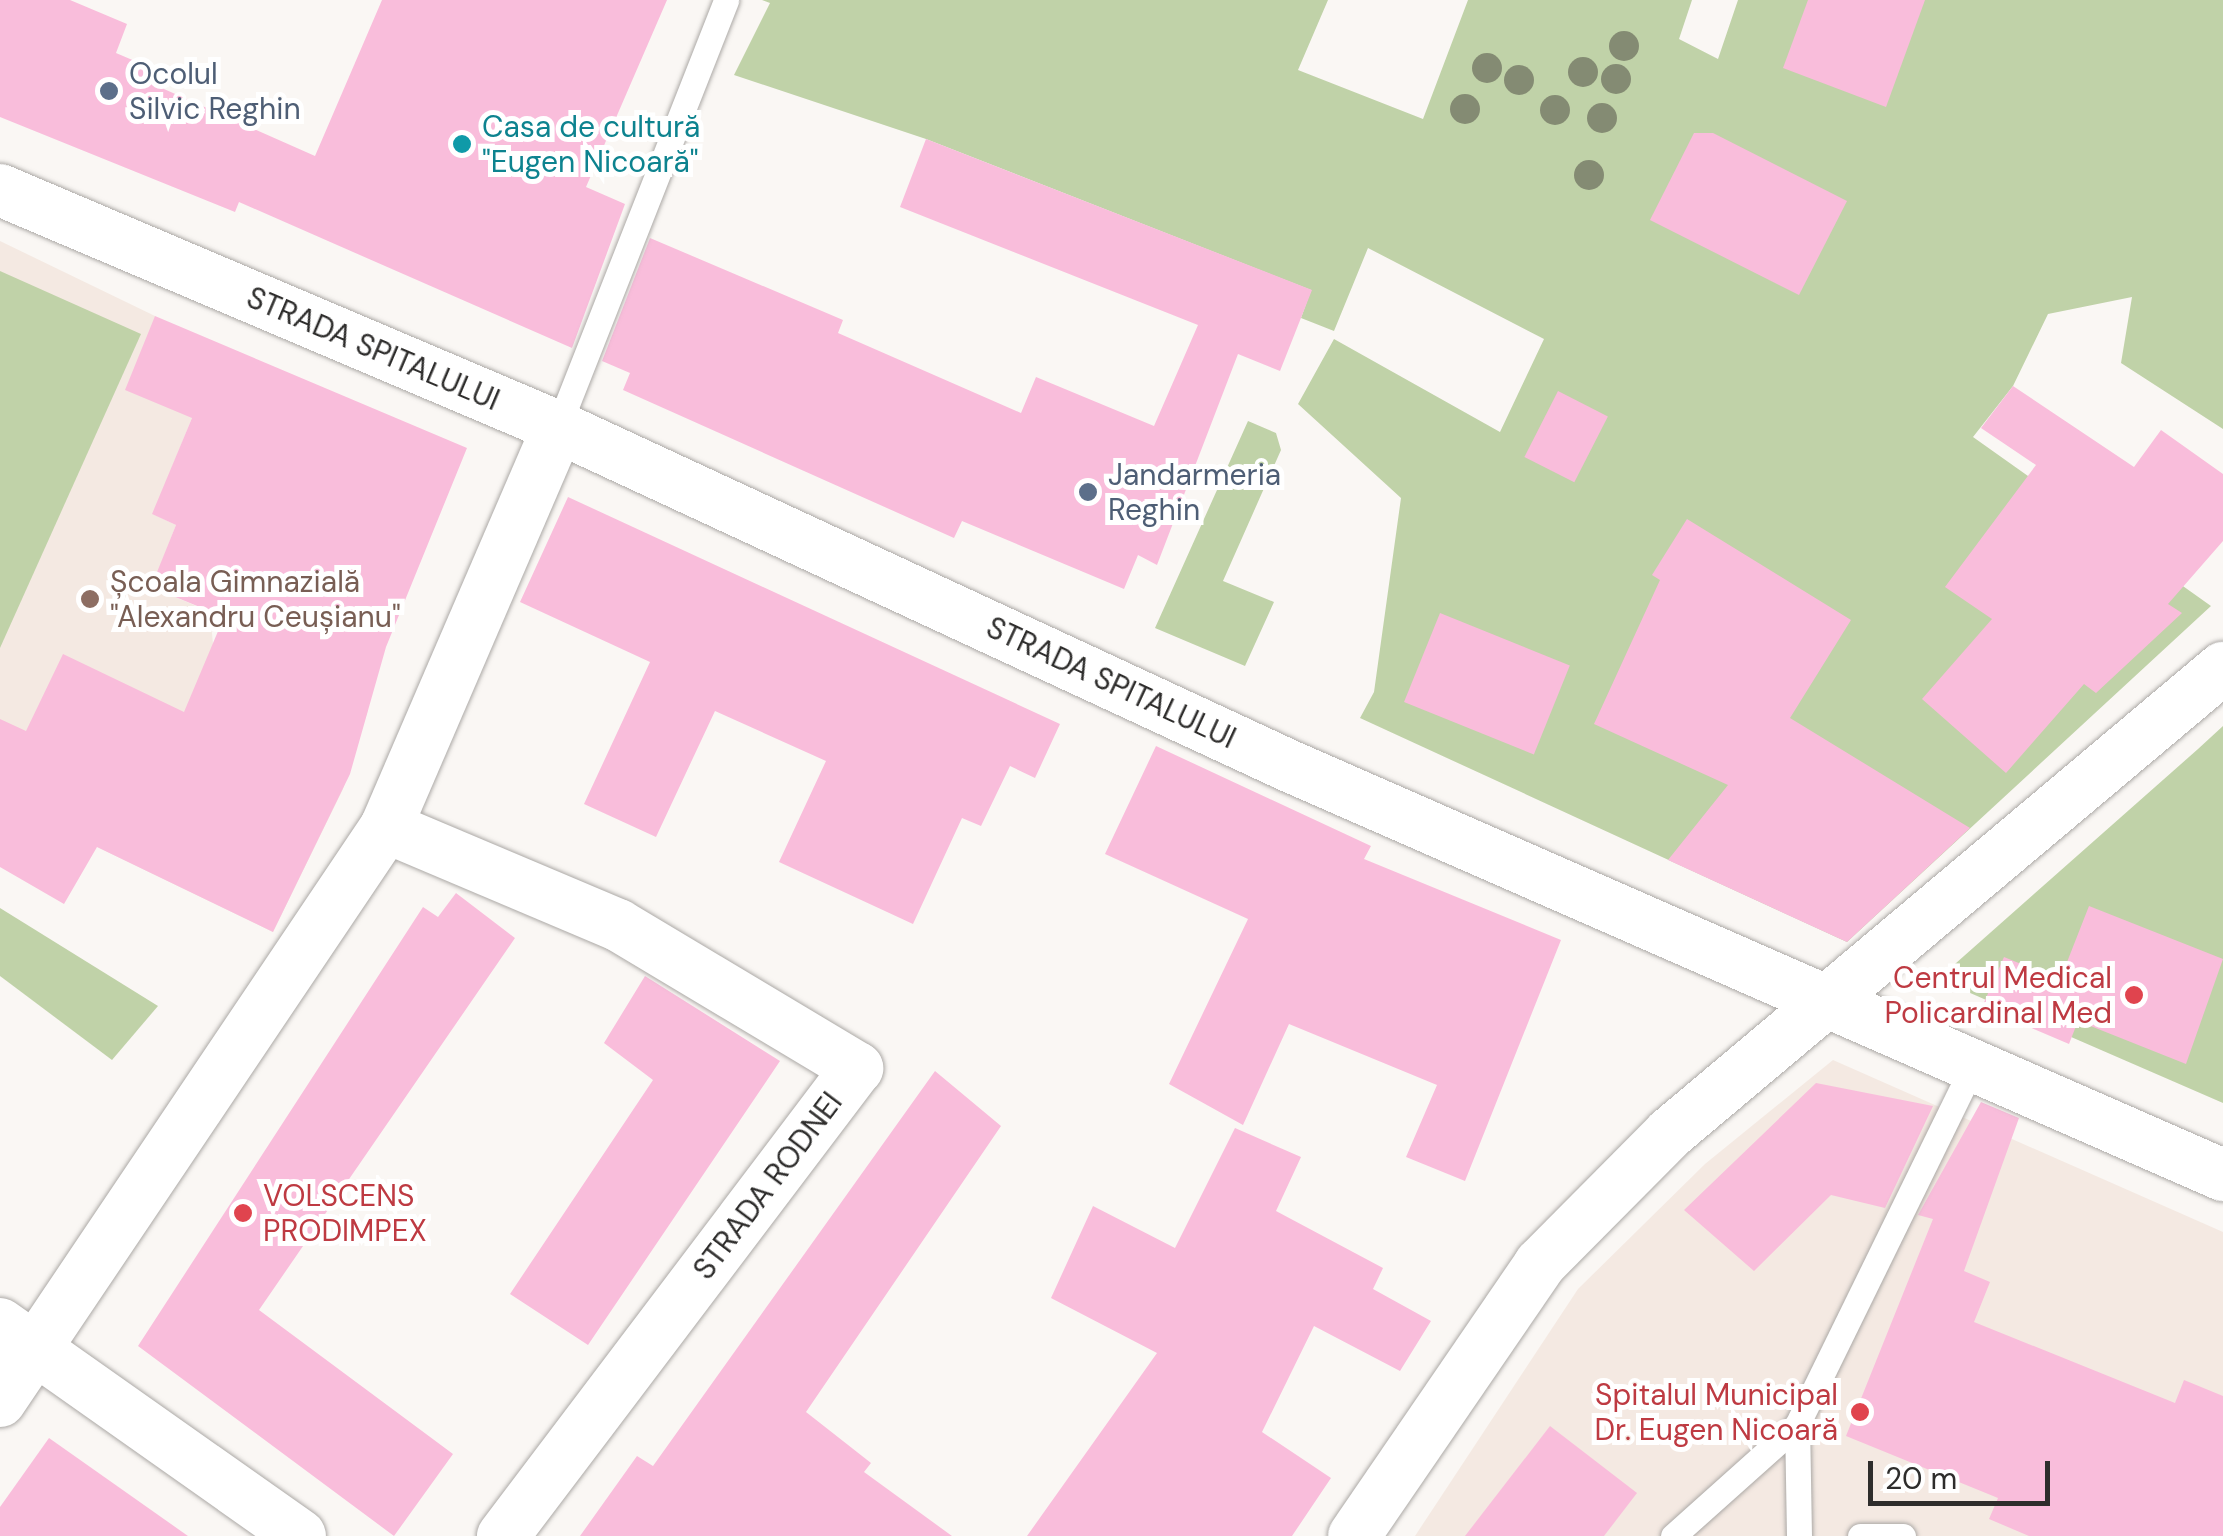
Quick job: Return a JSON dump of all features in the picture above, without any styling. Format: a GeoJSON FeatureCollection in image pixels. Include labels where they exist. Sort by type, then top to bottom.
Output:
{"type":"FeatureCollection","features":[{"type":"Feature","properties":{"kind":"street","name":"STRADA SPITALULUI"},"geometry":{"type":"LineString","coordinates":[[0,190],[558,427],[1287,765],[2223,1174]]}},
{"type":"Feature","properties":{"kind":"street"},"geometry":{"type":"LineString","coordinates":[[0,1401],[19,1337],[386,826],[558,427]]}},
{"type":"Feature","properties":{"kind":"street"},"geometry":{"type":"LineString","coordinates":[[1354,1536],[1540,1264],[1670,1133],[1832,1003],[2223,668]]}},
{"type":"Feature","properties":{"kind":"street","name":"STRADA RODNEI"},"geometry":{"type":"LineString","coordinates":[[386,826],[618,925],[857,1068],[503,1536]]}},
{"type":"Feature","properties":{"kind":"street"},"geometry":{"type":"LineString","coordinates":[[19,1337],[300,1536]]}},
{"type":"Feature","properties":{"kind":"lane"},"geometry":{"type":"LineString","coordinates":[[558,427],[726,0]]}},
{"type":"Feature","properties":{"kind":"lane"},"geometry":{"type":"LineString","coordinates":[[1673,1536],[1797,1425],[1973,1065]]}},
{"type":"Feature","properties":{"kind":"lane"},"geometry":{"type":"LineString","coordinates":[[1797,1425],[1799,1536]]}},
{"type":"Feature","properties":{"kind":"lane"},"geometry":{"type":"LineString","coordinates":[[1860,1536],[1903,1536]]}},
{"type":"Feature","properties":{"kind":"shaded area","name":"Școala Gimnazială \"Alexandru Ceușianu\""},"geometry":{"type":"Polygon","coordinates":[[[0,241],[155,316],[192,418],[153,514],[176,525],[152,587],[210,612],[213,644],[368,710],[343,789],[273,932],[0,800],[0,241]]]}},
{"type":"Feature","properties":{"kind":"shaded area","name":"Spitalul Municipal Dr. Eugen Nicoară"},"geometry":{"type":"Polygon","coordinates":[[[1833,1060],[2223,1232],[2223,1536],[1415,1536],[1578,1289],[1705,1164],[1833,1060]]]}},
{"type":"Feature","properties":{"kind":"green space"},"geometry":{"type":"Polygon","coordinates":[[[762,0],[1328,0],[1298,70],[1423,119],[1468,0],[1692,0],[1679,39],[1718,59],[1738,0],[2223,0],[2223,429],[2121,363],[2132,297],[2048,314],[2013,386],[1973,437],[2211,606],[1847,942],[1360,718],[1374,692],[1401,498],[1298,404],[1334,339],[1500,432],[1544,339],[1368,248],[1334,331],[1301,318],[1311,290],[926,139],[734,75],[770,3],[762,0]]]}},
{"type":"Feature","properties":{"kind":"green space"},"geometry":{"type":"Polygon","coordinates":[[[0,271],[141,334],[0,648],[0,271]]]}},
{"type":"Feature","properties":{"kind":"green space"},"geometry":{"type":"Polygon","coordinates":[[[1248,421],[1276,433],[1281,450],[1223,581],[1274,602],[1245,666],[1155,628],[1248,421]]]}},
{"type":"Feature","properties":{"kind":"green space"},"geometry":{"type":"Polygon","coordinates":[[[2223,726],[2223,1103],[1938,979],[2198,749],[2223,726]]]}},
{"type":"Feature","properties":{"kind":"green space"},"geometry":{"type":"Polygon","coordinates":[[[0,908],[158,1006],[112,1060],[0,976],[0,908]]]}},
{"type":"Feature","properties":{"kind":"building","name":"Casa de cultură \"Eugen Nicoară\""},"geometry":{"type":"Polygon","coordinates":[[[0,0],[70,0],[127,24],[116,53],[170,76],[164,89],[315,156],[382,0],[667,0],[586,187],[625,204],[572,348],[239,202],[235,212],[0,117],[0,0]]]}},
{"type":"Feature","properties":{"kind":"building"},"geometry":{"type":"Polygon","coordinates":[[[1808,0],[1925,0],[1886,107],[1783,68],[1808,0]]]}},
{"type":"Feature","properties":{"kind":"building"},"geometry":{"type":"Polygon","coordinates":[[[1694,133],[1713,133],[1847,201],[1799,295],[1650,220],[1694,133]]]}},
{"type":"Feature","properties":{"kind":"building"},"geometry":{"type":"Polygon","coordinates":[[[926,139],[1312,290],[1280,371],[1238,354],[1157,565],[1138,555],[1124,589],[962,521],[954,538],[623,390],[630,373],[602,361],[650,238],[843,320],[838,333],[1021,413],[1036,377],[1154,426],[1198,325],[900,207],[926,139]]]}},
{"type":"Feature","properties":{"kind":"building"},"geometry":{"type":"Polygon","coordinates":[[[155,316],[467,448],[386,647],[350,774],[273,932],[97,847],[64,904],[0,867],[0,719],[26,731],[63,654],[184,712],[224,617],[151,587],[176,525],[152,514],[192,418],[125,390],[155,316]]]}},
{"type":"Feature","properties":{"kind":"building"},"geometry":{"type":"Polygon","coordinates":[[[2013,386],[2134,467],[2161,430],[2223,474],[2223,541],[2168,604],[2182,613],[2096,693],[2084,684],[2006,773],[1922,699],[1992,619],[1945,587],[2036,465],[1981,428],[2013,386]]]}},
{"type":"Feature","properties":{"kind":"building"},"geometry":{"type":"Polygon","coordinates":[[[1558,391],[1608,416],[1574,482],[1524,457],[1558,391]]]}},
{"type":"Feature","properties":{"kind":"building"},"geometry":{"type":"Polygon","coordinates":[[[568,497],[1060,724],[1035,778],[1010,766],[981,826],[962,818],[913,924],[779,862],[826,761],[715,711],[656,837],[584,804],[650,662],[520,602],[568,497]]]}},
{"type":"Feature","properties":{"kind":"building"},"geometry":{"type":"Polygon","coordinates":[[[1687,519],[1851,620],[1790,718],[1970,828],[1847,942],[1668,860],[1728,785],[1594,724],[1660,580],[1652,575],[1687,519]]]}},
{"type":"Feature","properties":{"kind":"building"},"geometry":{"type":"Polygon","coordinates":[[[1440,613],[1570,665],[1534,754],[1404,702],[1440,613]]]}},
{"type":"Feature","properties":{"kind":"building"},"geometry":{"type":"Polygon","coordinates":[[[1156,746],[1371,846],[1364,859],[1561,940],[1465,1181],[1406,1157],[1437,1085],[1289,1024],[1243,1125],[1169,1084],[1248,919],[1105,854],[1156,746]]]}},
{"type":"Feature","properties":{"kind":"building"},"geometry":{"type":"Polygon","coordinates":[[[456,893],[515,938],[259,1310],[453,1454],[394,1536],[138,1346],[423,907],[438,917],[456,893]]]}},
{"type":"Feature","properties":{"kind":"building","name":"Centrul Medical Policardinal Med"},"geometry":{"type":"Polygon","coordinates":[[[2089,906],[2223,959],[2186,1064],[2078,1021],[2069,1044],[1982,1007],[2004,957],[2060,980],[2089,906]]]}},
{"type":"Feature","properties":{"kind":"building"},"geometry":{"type":"Polygon","coordinates":[[[645,976],[780,1061],[588,1345],[510,1294],[653,1080],[604,1043],[645,976]]]}},
{"type":"Feature","properties":{"kind":"building"},"geometry":{"type":"Polygon","coordinates":[[[935,1071],[1001,1126],[806,1412],[871,1463],[864,1472],[952,1536],[580,1536],[637,1456],[653,1466],[935,1071]]]}},
{"type":"Feature","properties":{"kind":"building"},"geometry":{"type":"Polygon","coordinates":[[[1816,1083],[1933,1106],[1885,1208],[1831,1195],[1754,1271],[1684,1210],[1816,1083]]]}},
{"type":"Feature","properties":{"kind":"building"},"geometry":{"type":"Polygon","coordinates":[[[1981,1102],[2019,1118],[1964,1271],[1990,1282],[1974,1322],[2175,1403],[2184,1380],[2223,1396],[2223,1536],[2029,1536],[1989,1519],[1998,1498],[1846,1436],[1933,1219],[1918,1215],[1981,1102]]]}},
{"type":"Feature","properties":{"kind":"building"},"geometry":{"type":"Polygon","coordinates":[[[1235,1128],[1301,1157],[1276,1211],[1383,1268],[1373,1289],[1431,1321],[1400,1371],[1314,1326],[1262,1432],[1331,1478],[1292,1536],[1027,1536],[1157,1353],[1051,1298],[1093,1206],[1175,1248],[1235,1128]]]}},
{"type":"Feature","properties":{"kind":"building"},"geometry":{"type":"Polygon","coordinates":[[[1550,1426],[1637,1493],[1604,1536],[1465,1536],[1550,1426]]]}},
{"type":"Feature","properties":{"kind":"building"},"geometry":{"type":"Polygon","coordinates":[[[49,1438],[188,1536],[0,1536],[0,1507],[49,1438]]]}},
{"type":"Feature","properties":{"kind":"place","name":"Ocolul Silvic Reghin"},"geometry":{"type":"Point","coordinates":[109,91]}},
{"type":"Feature","properties":{"kind":"place","name":"Casa de cultură \"Eugen Nicoară\""},"geometry":{"type":"Point","coordinates":[462,144]}},
{"type":"Feature","properties":{"kind":"place","name":"Jandarmeria Reghin"},"geometry":{"type":"Point","coordinates":[1088,492]}},
{"type":"Feature","properties":{"kind":"place","name":"Școala Gimnazială \"Alexandru Ceușianu\""},"geometry":{"type":"Point","coordinates":[90,599]}},
{"type":"Feature","properties":{"kind":"place","name":"Centrul Medical Policardinal Med"},"geometry":{"type":"Point","coordinates":[2134,995]}},
{"type":"Feature","properties":{"kind":"place","name":"VOLSCENS PRODIMPEX"},"geometry":{"type":"Point","coordinates":[243,1213]}},
{"type":"Feature","properties":{"kind":"place","name":"Spitalul Municipal Dr. Eugen Nicoară"},"geometry":{"type":"Point","coordinates":[1860,1412]}}]}
